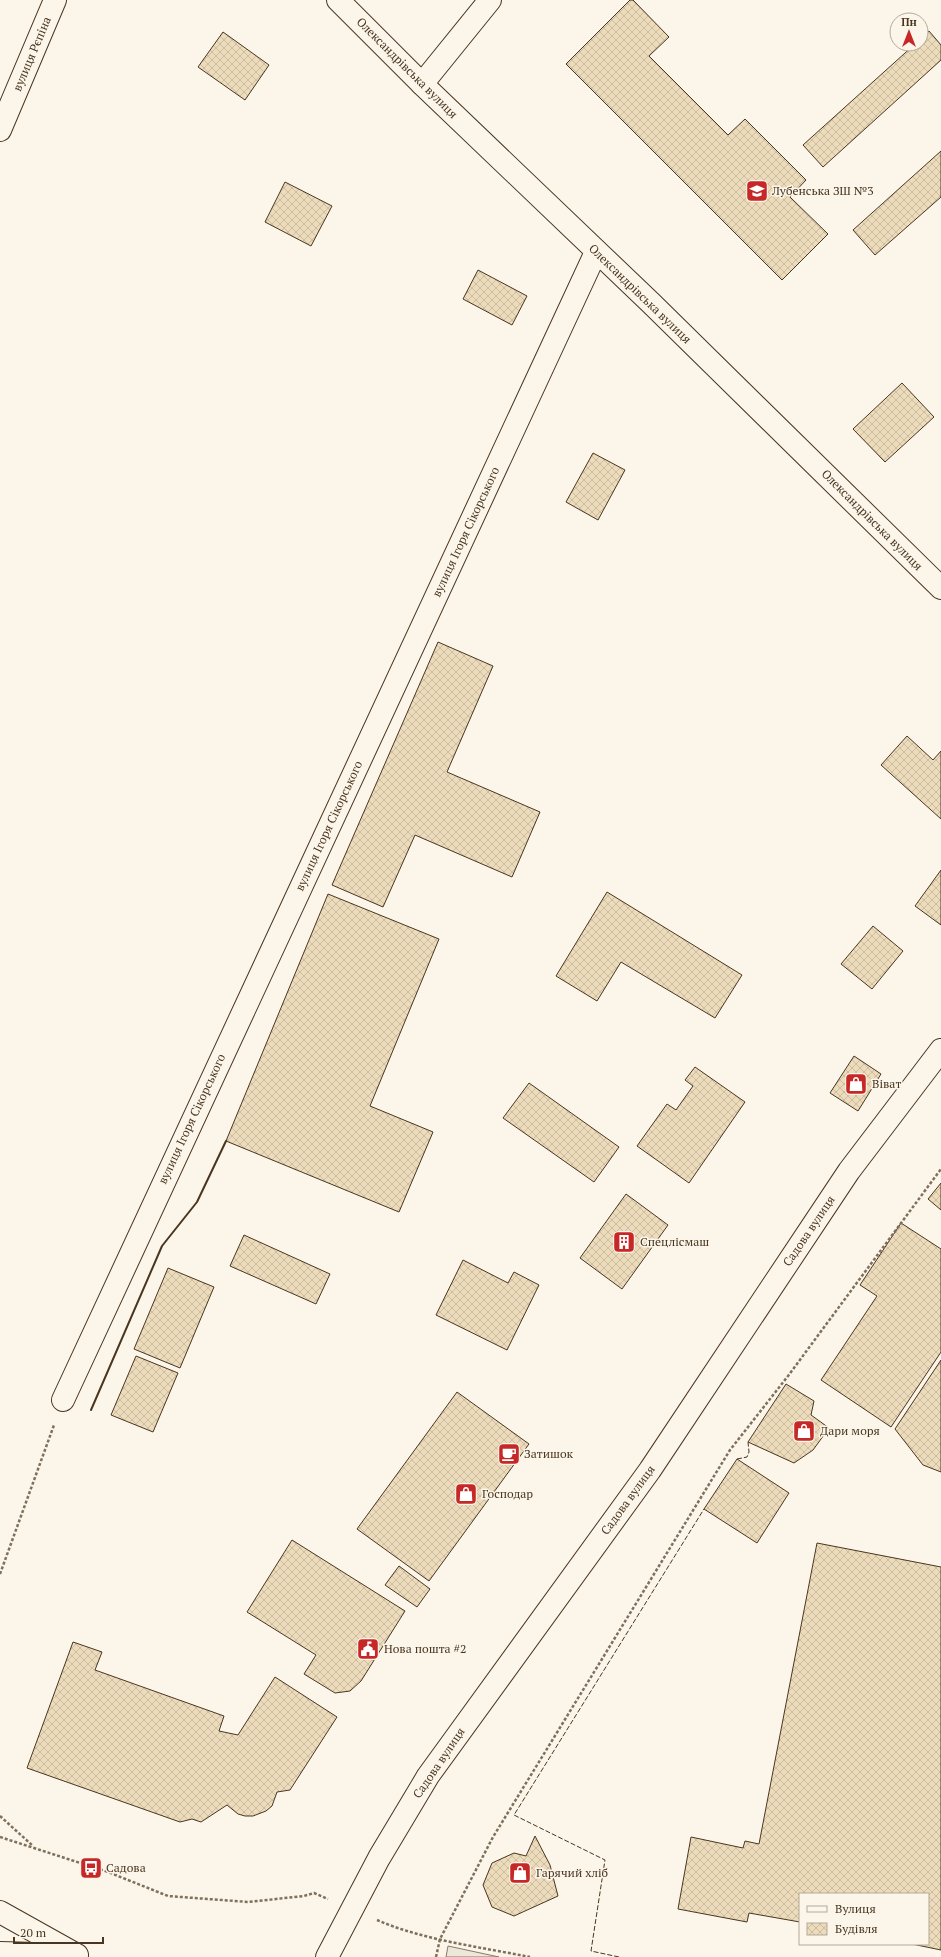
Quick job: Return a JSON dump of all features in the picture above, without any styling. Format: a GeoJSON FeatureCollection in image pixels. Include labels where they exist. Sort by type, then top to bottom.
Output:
{"type":"FeatureCollection","features":[{"type":"Feature","properties":{"kind":"main road","name":"вулиця Рєпіна"},"geometry":{"type":"LineString","coordinates":[[0,130],[55,0]]}},
{"type":"Feature","properties":{"kind":"main road","name":"Олександрівська вулиця"},"geometry":{"type":"LineString","coordinates":[[338,0],[422,84],[651,303],[941,588]]}},
{"type":"Feature","properties":{"kind":"main road"},"geometry":{"type":"LineString","coordinates":[[422,84],[490,0]]}},
{"type":"Feature","properties":{"kind":"main road","name":"вулиця Ігоря Сікорського"},"geometry":{"type":"LineString","coordinates":[[63,1400],[596,252]]}},
{"type":"Feature","properties":{"kind":"main road","name":"Садова вулиця"},"geometry":{"type":"LineString","coordinates":[[327,1957],[379,1858],[428,1776],[650,1470],[849,1171],[941,1050]]}},
{"type":"Feature","properties":{"kind":"main road"},"geometry":{"type":"LineString","coordinates":[[0,1912],[79,1956]]}},
{"type":"Feature","properties":{"kind":"main road"},"geometry":{"type":"LineString","coordinates":[[0,1953],[79,1956]]}},
{"type":"Feature","properties":{"kind":"path"},"geometry":{"type":"LineString","coordinates":[[436,1957],[440,1939],[493,1837],[730,1450],[788,1376],[941,1169]]}},
{"type":"Feature","properties":{"kind":"path"},"geometry":{"type":"LineString","coordinates":[[0,1574],[63,1400]]}},
{"type":"Feature","properties":{"kind":"path"},"geometry":{"type":"LineString","coordinates":[[0,1816],[35,1848]]}},
{"type":"Feature","properties":{"kind":"path"},"geometry":{"type":"LineString","coordinates":[[0,1837],[108,1872],[168,1896],[248,1902],[304,1896],[314,1893],[389,1925],[440,1939],[530,1957]]}},
{"type":"Feature","properties":{"kind":"shaded area"},"geometry":{"type":"Polygon","coordinates":[[[448,1946],[499,1957],[446,1957],[448,1946]]]}},
{"type":"Feature","properties":{"kind":"building"},"geometry":{"type":"Polygon","coordinates":[[[630,0],[633,0],[669,37],[649,56],[728,135],[745,119],[806,180],[790,197],[828,234],[782,280],[566,64],[630,0]]]}},
{"type":"Feature","properties":{"kind":"building"},"geometry":{"type":"Polygon","coordinates":[[[929,31],[941,45],[941,60],[823,167],[803,145],[906,52],[929,52],[929,31]]]}},
{"type":"Feature","properties":{"kind":"building"},"geometry":{"type":"Polygon","coordinates":[[[223,32],[269,65],[245,100],[198,67],[223,32]]]}},
{"type":"Feature","properties":{"kind":"building"},"geometry":{"type":"Polygon","coordinates":[[[941,151],[941,197],[875,255],[853,230],[941,151]]]}},
{"type":"Feature","properties":{"kind":"building"},"geometry":{"type":"Polygon","coordinates":[[[285,182],[332,206],[311,246],[265,222],[285,182]]]}},
{"type":"Feature","properties":{"kind":"building"},"geometry":{"type":"Polygon","coordinates":[[[478,270],[527,296],[512,325],[463,299],[478,270]]]}},
{"type":"Feature","properties":{"kind":"building"},"geometry":{"type":"Polygon","coordinates":[[[902,383],[934,417],[885,462],[853,429],[902,383]]]}},
{"type":"Feature","properties":{"kind":"building"},"geometry":{"type":"Polygon","coordinates":[[[593,453],[625,470],[598,520],[566,502],[593,453]]]}},
{"type":"Feature","properties":{"kind":"building"},"geometry":{"type":"Polygon","coordinates":[[[438,642],[493,666],[447,772],[540,812],[512,877],[415,835],[383,907],[332,885],[438,642]]]}},
{"type":"Feature","properties":{"kind":"building"},"geometry":{"type":"Polygon","coordinates":[[[907,736],[933,760],[941,751],[941,819],[881,765],[907,736]]]}},
{"type":"Feature","properties":{"kind":"building"},"geometry":{"type":"Polygon","coordinates":[[[941,870],[941,925],[915,906],[941,870]]]}},
{"type":"Feature","properties":{"kind":"building"},"geometry":{"type":"Polygon","coordinates":[[[607,892],[742,975],[715,1018],[621,962],[597,1001],[556,976],[607,892]]]}},
{"type":"Feature","properties":{"kind":"building"},"geometry":{"type":"Polygon","coordinates":[[[328,894],[439,939],[370,1106],[433,1132],[399,1212],[226,1141],[328,894]]]}},
{"type":"Feature","properties":{"kind":"building"},"geometry":{"type":"Polygon","coordinates":[[[873,926],[903,951],[872,989],[841,964],[873,926]]]}},
{"type":"Feature","properties":{"kind":"building","name":"Віват"},"geometry":{"type":"Polygon","coordinates":[[[854,1056],[881,1074],[858,1111],[830,1093],[854,1056]]]}},
{"type":"Feature","properties":{"kind":"building"},"geometry":{"type":"Polygon","coordinates":[[[695,1067],[745,1102],[689,1183],[637,1146],[667,1104],[676,1110],[693,1086],[685,1080],[695,1067]]]}},
{"type":"Feature","properties":{"kind":"building"},"geometry":{"type":"Polygon","coordinates":[[[529,1083],[619,1147],[594,1182],[503,1118],[529,1083]]]}},
{"type":"Feature","properties":{"kind":"building"},"geometry":{"type":"Polygon","coordinates":[[[941,1183],[941,1210],[928,1199],[941,1183]]]}},
{"type":"Feature","properties":{"kind":"building","name":"Спецлісмаш"},"geometry":{"type":"Polygon","coordinates":[[[626,1194],[668,1225],[622,1289],[580,1258],[626,1194]]]}},
{"type":"Feature","properties":{"kind":"building"},"geometry":{"type":"Polygon","coordinates":[[[901,1223],[941,1249],[941,1352],[891,1427],[821,1380],[877,1296],[860,1285],[901,1223]]]}},
{"type":"Feature","properties":{"kind":"building"},"geometry":{"type":"Polygon","coordinates":[[[244,1235],[330,1274],[316,1304],[230,1266],[244,1235]]]}},
{"type":"Feature","properties":{"kind":"building"},"geometry":{"type":"Polygon","coordinates":[[[463,1260],[508,1283],[514,1272],[539,1285],[507,1350],[436,1315],[463,1260]]]}},
{"type":"Feature","properties":{"kind":"building"},"geometry":{"type":"Polygon","coordinates":[[[168,1268],[214,1287],[180,1368],[134,1349],[168,1268]]]}},
{"type":"Feature","properties":{"kind":"building"},"geometry":{"type":"Polygon","coordinates":[[[136,1356],[178,1373],[153,1432],[111,1415],[136,1356]]]}},
{"type":"Feature","properties":{"kind":"building"},"geometry":{"type":"Polygon","coordinates":[[[941,1360],[941,1472],[923,1465],[895,1429],[941,1360]]]}},
{"type":"Feature","properties":{"kind":"building"},"geometry":{"type":"Polygon","coordinates":[[[786,1384],[814,1401],[811,1415],[829,1428],[813,1450],[794,1463],[748,1442],[786,1384]]]}},
{"type":"Feature","properties":{"kind":"building"},"geometry":{"type":"Polygon","coordinates":[[[457,1392],[529,1444],[429,1581],[357,1529],[457,1392]]]}},
{"type":"Feature","properties":{"kind":"building"},"geometry":{"type":"Polygon","coordinates":[[[737,1459],[789,1493],[757,1543],[704,1509],[737,1459]]]}},
{"type":"Feature","properties":{"kind":"building"},"geometry":{"type":"Polygon","coordinates":[[[292,1540],[405,1611],[361,1681],[350,1691],[335,1693],[304,1674],[316,1655],[247,1612],[292,1540]]]}},
{"type":"Feature","properties":{"kind":"building"},"geometry":{"type":"Polygon","coordinates":[[[817,1543],[941,1567],[941,1950],[917,1945],[929,1945],[929,1893],[799,1893],[799,1922],[749,1913],[747,1922],[678,1909],[691,1837],[743,1848],[745,1841],[759,1844],[817,1543]]]}},
{"type":"Feature","properties":{"kind":"building"},"geometry":{"type":"Polygon","coordinates":[[[399,1566],[430,1589],[417,1607],[385,1585],[399,1566]]]}},
{"type":"Feature","properties":{"kind":"building"},"geometry":{"type":"Polygon","coordinates":[[[73,1642],[102,1652],[95,1670],[224,1716],[219,1731],[238,1735],[275,1677],[337,1717],[290,1790],[277,1792],[272,1806],[266,1811],[253,1816],[245,1816],[238,1814],[227,1805],[201,1822],[192,1819],[180,1822],[27,1768],[73,1642]]]}},
{"type":"Feature","properties":{"kind":"building","name":"Гарячий хліб"},"geometry":{"type":"Polygon","coordinates":[[[535,1836],[550,1865],[558,1896],[514,1916],[492,1907],[483,1885],[492,1863],[514,1853],[526,1856],[535,1836]]]}},
{"type":"Feature","properties":{"kind":"fence"},"geometry":{"type":"LineString","coordinates":[[737,1459],[747,1457],[749,1452],[748,1442]]}},
{"type":"Feature","properties":{"kind":"fence"},"geometry":{"type":"LineString","coordinates":[[619,1957],[591,1951],[605,1860],[514,1815],[704,1509]]}},
{"type":"Feature","properties":{"kind":"wall"},"geometry":{"type":"LineString","coordinates":[[91,1410],[162,1246],[197,1202],[226,1141]]}},
{"type":"Feature","properties":{"kind":"place","name":"Лубенська ЗШ №3"},"geometry":{"type":"Point","coordinates":[757,191]}},
{"type":"Feature","properties":{"kind":"place","name":"Віват"},"geometry":{"type":"Point","coordinates":[856,1084]}},
{"type":"Feature","properties":{"kind":"place","name":"Спецлісмаш"},"geometry":{"type":"Point","coordinates":[624,1242]}},
{"type":"Feature","properties":{"kind":"place","name":"Дари моря"},"geometry":{"type":"Point","coordinates":[804,1431]}},
{"type":"Feature","properties":{"kind":"place","name":"Затишок"},"geometry":{"type":"Point","coordinates":[509,1454]}},
{"type":"Feature","properties":{"kind":"place","name":"Господар"},"geometry":{"type":"Point","coordinates":[466,1494]}},
{"type":"Feature","properties":{"kind":"place","name":"Нова пошта #2"},"geometry":{"type":"Point","coordinates":[368,1649]}},
{"type":"Feature","properties":{"kind":"place","name":"Садова"},"geometry":{"type":"Point","coordinates":[91,1868]}},
{"type":"Feature","properties":{"kind":"place","name":"Гарячий хліб"},"geometry":{"type":"Point","coordinates":[520,1873]}}]}
